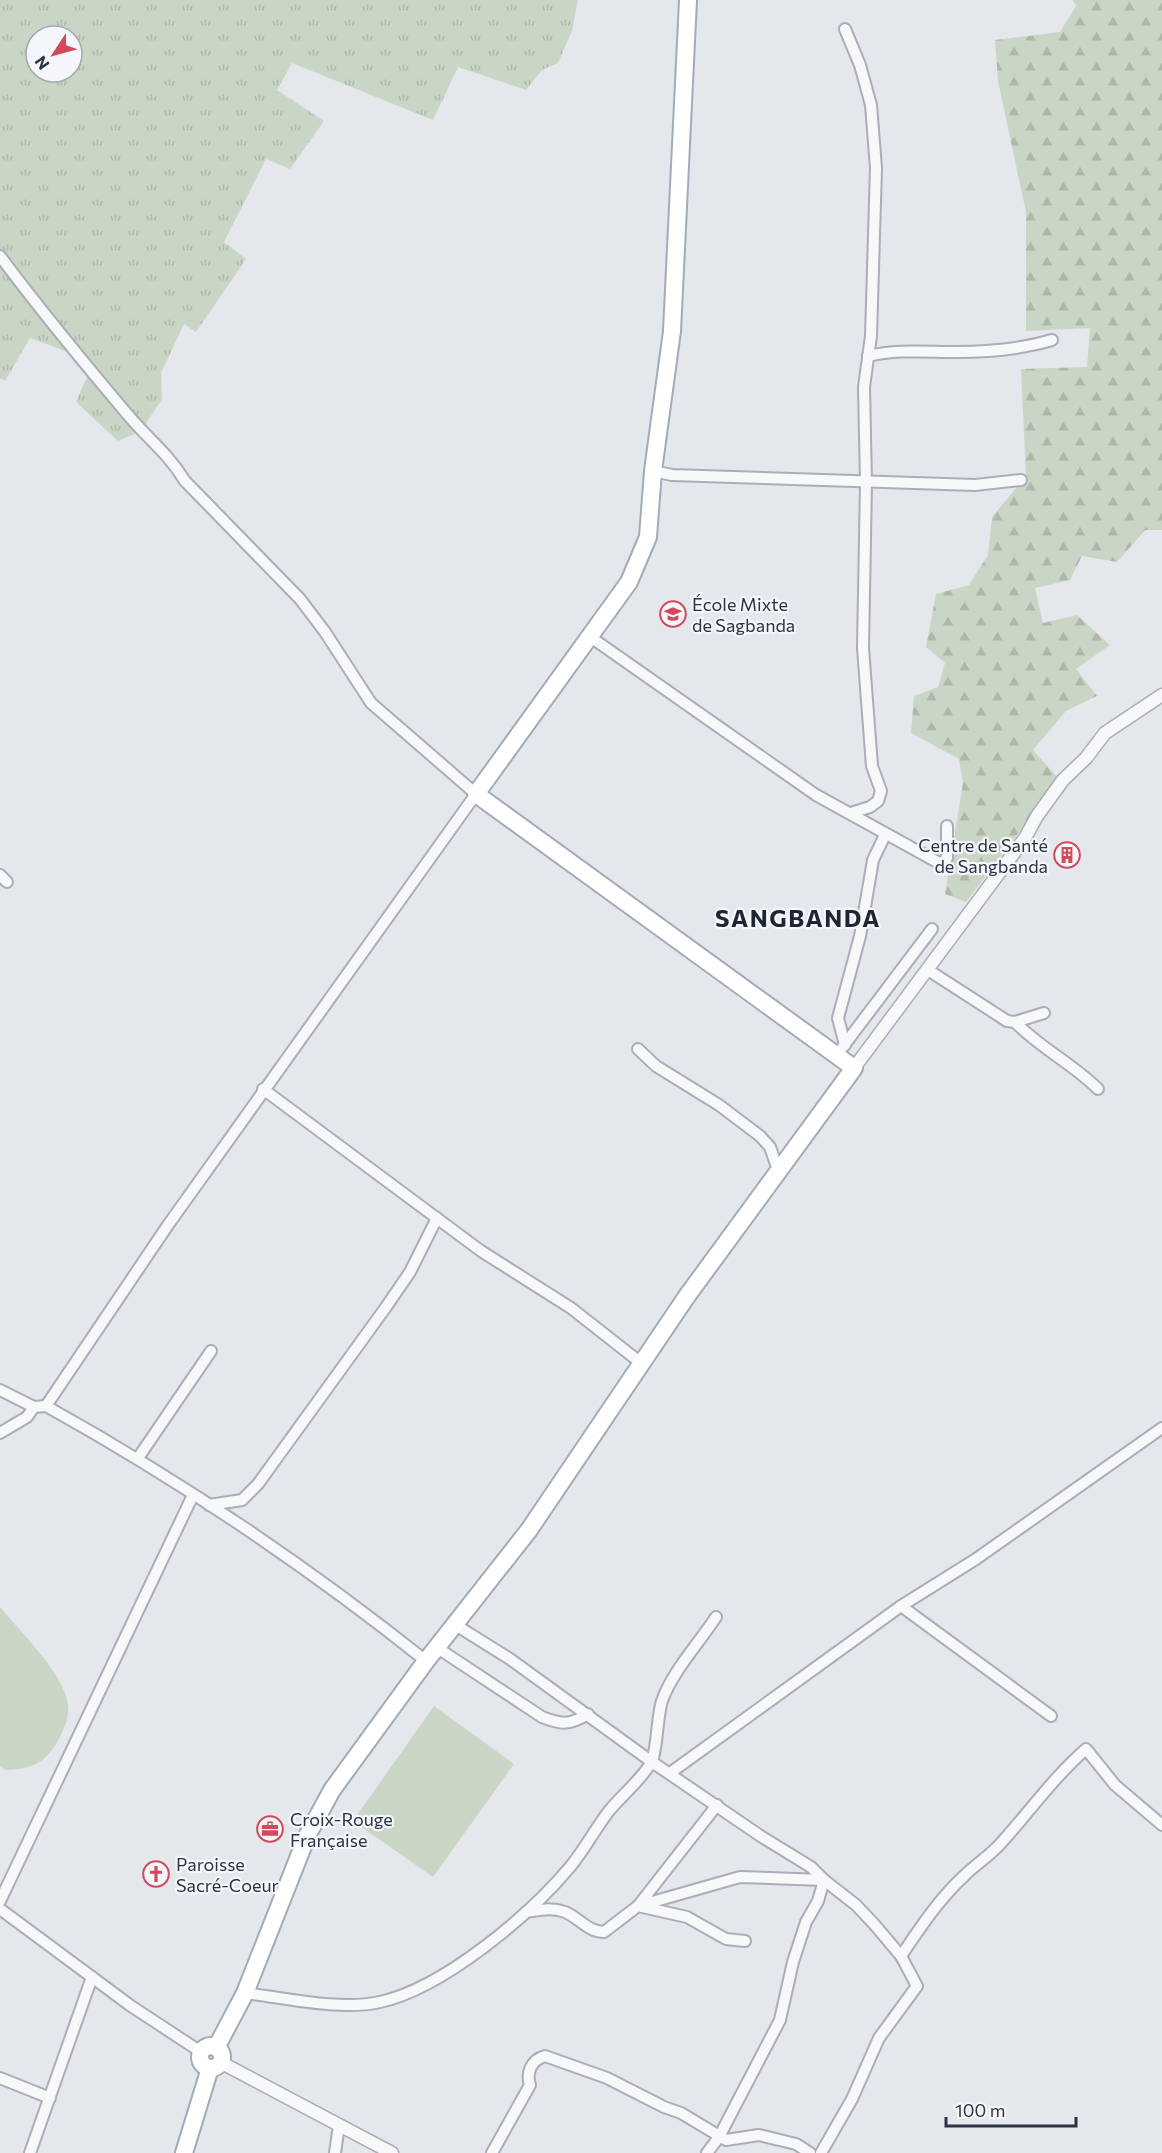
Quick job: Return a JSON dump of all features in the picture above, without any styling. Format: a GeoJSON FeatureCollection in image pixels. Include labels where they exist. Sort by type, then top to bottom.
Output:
{"type":"FeatureCollection","features":[{"type":"Feature","properties":{"kind":"main road"},"geometry":{"type":"LineString","coordinates":[[184,2153],[212,2057],[244,1993],[307,1836],[332,1790],[431,1654],[529,1530],[641,1363],[777,1170],[854,1068],[841,1050],[476,794],[629,582],[648,537],[653,471],[672,331],[688,0]]}},
{"type":"Feature","properties":{"kind":"street"},"geometry":{"type":"LineString","coordinates":[[845,29],[862,74],[875,133],[875,251],[864,387],[866,483],[864,685],[872,738],[872,766],[881,791],[878,801],[870,807],[851,813]]}},
{"type":"Feature","properties":{"kind":"street"},"geometry":{"type":"LineString","coordinates":[[0,256],[39,308],[128,416],[171,458],[185,481],[300,599],[325,632],[371,703],[476,794],[263,1089],[40,1406],[27,1417],[0,1432]]}},
{"type":"Feature","properties":{"kind":"street"},"geometry":{"type":"LineString","coordinates":[[868,356],[884,352],[958,352],[1019,347],[1052,340]]}},
{"type":"Feature","properties":{"kind":"street"},"geometry":{"type":"LineString","coordinates":[[653,471],[672,475],[866,483],[975,484],[1021,480]]}},
{"type":"Feature","properties":{"kind":"street"},"geometry":{"type":"LineString","coordinates":[[589,636],[790,778],[885,835],[940,864],[947,858],[947,826]]}},
{"type":"Feature","properties":{"kind":"street"},"geometry":{"type":"LineString","coordinates":[[854,1068],[1025,838],[1037,816],[1063,780],[1086,758],[1105,733],[1162,695]]}},
{"type":"Feature","properties":{"kind":"street"},"geometry":{"type":"LineString","coordinates":[[841,1050],[838,1018],[860,936],[873,860],[885,835]]}},
{"type":"Feature","properties":{"kind":"street"},"geometry":{"type":"LineString","coordinates":[[841,1050],[932,929]]}},
{"type":"Feature","properties":{"kind":"street"},"geometry":{"type":"LineString","coordinates":[[928,970],[1001,1018],[1015,1022],[1043,1047],[1086,1077],[1098,1089]]}},
{"type":"Feature","properties":{"kind":"street"},"geometry":{"type":"LineString","coordinates":[[1015,1022],[1044,1014]]}},
{"type":"Feature","properties":{"kind":"street"},"geometry":{"type":"LineString","coordinates":[[638,1049],[657,1066],[719,1105],[760,1136],[770,1147],[777,1170]]}},
{"type":"Feature","properties":{"kind":"street"},"geometry":{"type":"LineString","coordinates":[[263,1089],[481,1251],[571,1308],[641,1363]]}},
{"type":"Feature","properties":{"kind":"street"},"geometry":{"type":"LineString","coordinates":[[209,1505],[242,1500],[258,1484],[410,1272],[437,1218]]}},
{"type":"Feature","properties":{"kind":"street"},"geometry":{"type":"LineString","coordinates":[[138,1458],[211,1351]]}},
{"type":"Feature","properties":{"kind":"street"},"geometry":{"type":"LineString","coordinates":[[0,1390],[40,1406],[138,1458],[431,1654],[542,1717],[561,1725],[573,1723],[588,1714]]}},
{"type":"Feature","properties":{"kind":"street"},"geometry":{"type":"LineString","coordinates":[[670,1773],[901,1606],[976,1559],[1162,1428]]}},
{"type":"Feature","properties":{"kind":"street"},"geometry":{"type":"LineString","coordinates":[[0,1901],[193,1495]]}},
{"type":"Feature","properties":{"kind":"street"},"geometry":{"type":"LineString","coordinates":[[901,1606],[1051,1716]]}},
{"type":"Feature","properties":{"kind":"street"},"geometry":{"type":"LineString","coordinates":[[244,1993],[354,2005],[397,1997],[442,1974],[526,1912],[568,1869],[587,1845],[600,1823],[652,1762],[663,1699],[675,1676],[716,1617]]}},
{"type":"Feature","properties":{"kind":"street"},"geometry":{"type":"LineString","coordinates":[[454,1624],[588,1714],[652,1762],[762,1837],[811,1867],[856,1905],[901,1956],[917,1986],[879,2038],[852,2099],[820,2153]]}},
{"type":"Feature","properties":{"kind":"street"},"geometry":{"type":"LineString","coordinates":[[901,1956],[925,1921],[963,1876],[999,1845],[1031,1810],[1047,1787],[1086,1749],[1115,1785],[1162,1825]]}},
{"type":"Feature","properties":{"kind":"street"},"geometry":{"type":"LineString","coordinates":[[526,1912],[549,1908],[566,1912],[597,1932],[604,1932],[638,1906],[717,1805]]}},
{"type":"Feature","properties":{"kind":"street"},"geometry":{"type":"LineString","coordinates":[[638,1906],[740,1877],[824,1880]]}},
{"type":"Feature","properties":{"kind":"street"},"geometry":{"type":"LineString","coordinates":[[707,2153],[719,2138],[780,2020],[792,1962],[806,1922],[818,1901],[824,1880]]}},
{"type":"Feature","properties":{"kind":"street"},"geometry":{"type":"LineString","coordinates":[[638,1906],[687,1917],[726,1939],[745,1941]]}},
{"type":"Feature","properties":{"kind":"street"},"geometry":{"type":"LineString","coordinates":[[0,1909],[130,2006],[212,2057],[392,2153]]}},
{"type":"Feature","properties":{"kind":"street"},"geometry":{"type":"LineString","coordinates":[[30,2153],[92,1977]]}},
{"type":"Feature","properties":{"kind":"street"},"geometry":{"type":"LineString","coordinates":[[492,2153],[530,2085],[527,2076],[529,2070],[538,2058],[545,2056],[607,2078],[681,2113],[719,2138],[734,2141],[759,2135],[796,2144],[810,2153]]}},
{"type":"Feature","properties":{"kind":"street"},"geometry":{"type":"LineString","coordinates":[[0,2078],[50,2098]]}},
{"type":"Feature","properties":{"kind":"street"},"geometry":{"type":"LineString","coordinates":[[335,2153],[339,2125]]}},
{"type":"Feature","properties":{"kind":"green space"},"geometry":{"type":"Polygon","coordinates":[[[0,0],[578,0],[572,31],[558,63],[542,70],[526,90],[458,67],[433,120],[292,63],[277,90],[324,121],[290,169],[266,159],[224,242],[246,259],[196,332],[184,324],[161,373],[162,399],[141,431],[118,441],[76,402],[89,372],[68,352],[30,338],[5,381],[0,378],[0,0]]]}},
{"type":"Feature","properties":{"kind":"green space"},"geometry":{"type":"Polygon","coordinates":[[[1073,0],[1162,0],[1162,530],[1145,530],[1117,562],[1082,556],[1070,580],[1035,588],[1043,623],[1077,615],[1110,645],[1076,669],[1097,696],[1066,711],[1033,750],[1059,779],[966,902],[945,894],[963,783],[959,759],[911,733],[914,696],[938,687],[945,663],[926,647],[936,594],[969,585],[988,555],[992,517],[1026,476],[1021,369],[1087,367],[1090,328],[1026,331],[1026,212],[998,81],[995,40],[1060,32],[1076,6],[1073,0]]]}},
{"type":"Feature","properties":{"kind":"green space"},"geometry":{"type":"Polygon","coordinates":[[[0,1607],[50,1667],[65,1693],[68,1705],[67,1720],[61,1735],[46,1757],[35,1765],[6,1770],[0,1766],[0,1607]]]}},
{"type":"Feature","properties":{"kind":"green space"},"geometry":{"type":"Polygon","coordinates":[[[434,1706],[514,1764],[433,1877],[353,1821],[434,1706]]]}},
{"type":"Feature","properties":{"kind":"place","name":"École Mixte de Sagbanda"},"geometry":{"type":"Point","coordinates":[673,614]}},
{"type":"Feature","properties":{"kind":"place","name":"Centre de Santé de Sangbanda"},"geometry":{"type":"Point","coordinates":[1067,855]}},
{"type":"Feature","properties":{"kind":"place","name":"Croix-Rouge Française"},"geometry":{"type":"Point","coordinates":[270,1829]}},
{"type":"Feature","properties":{"kind":"place","name":"Paroisse Sacré-Coeur"},"geometry":{"type":"Point","coordinates":[156,1874]}},
{"type":"Feature","properties":{"kind":"district","name":"SANGBANDA"},"geometry":{"type":"Point","coordinates":[798,917]}}]}
